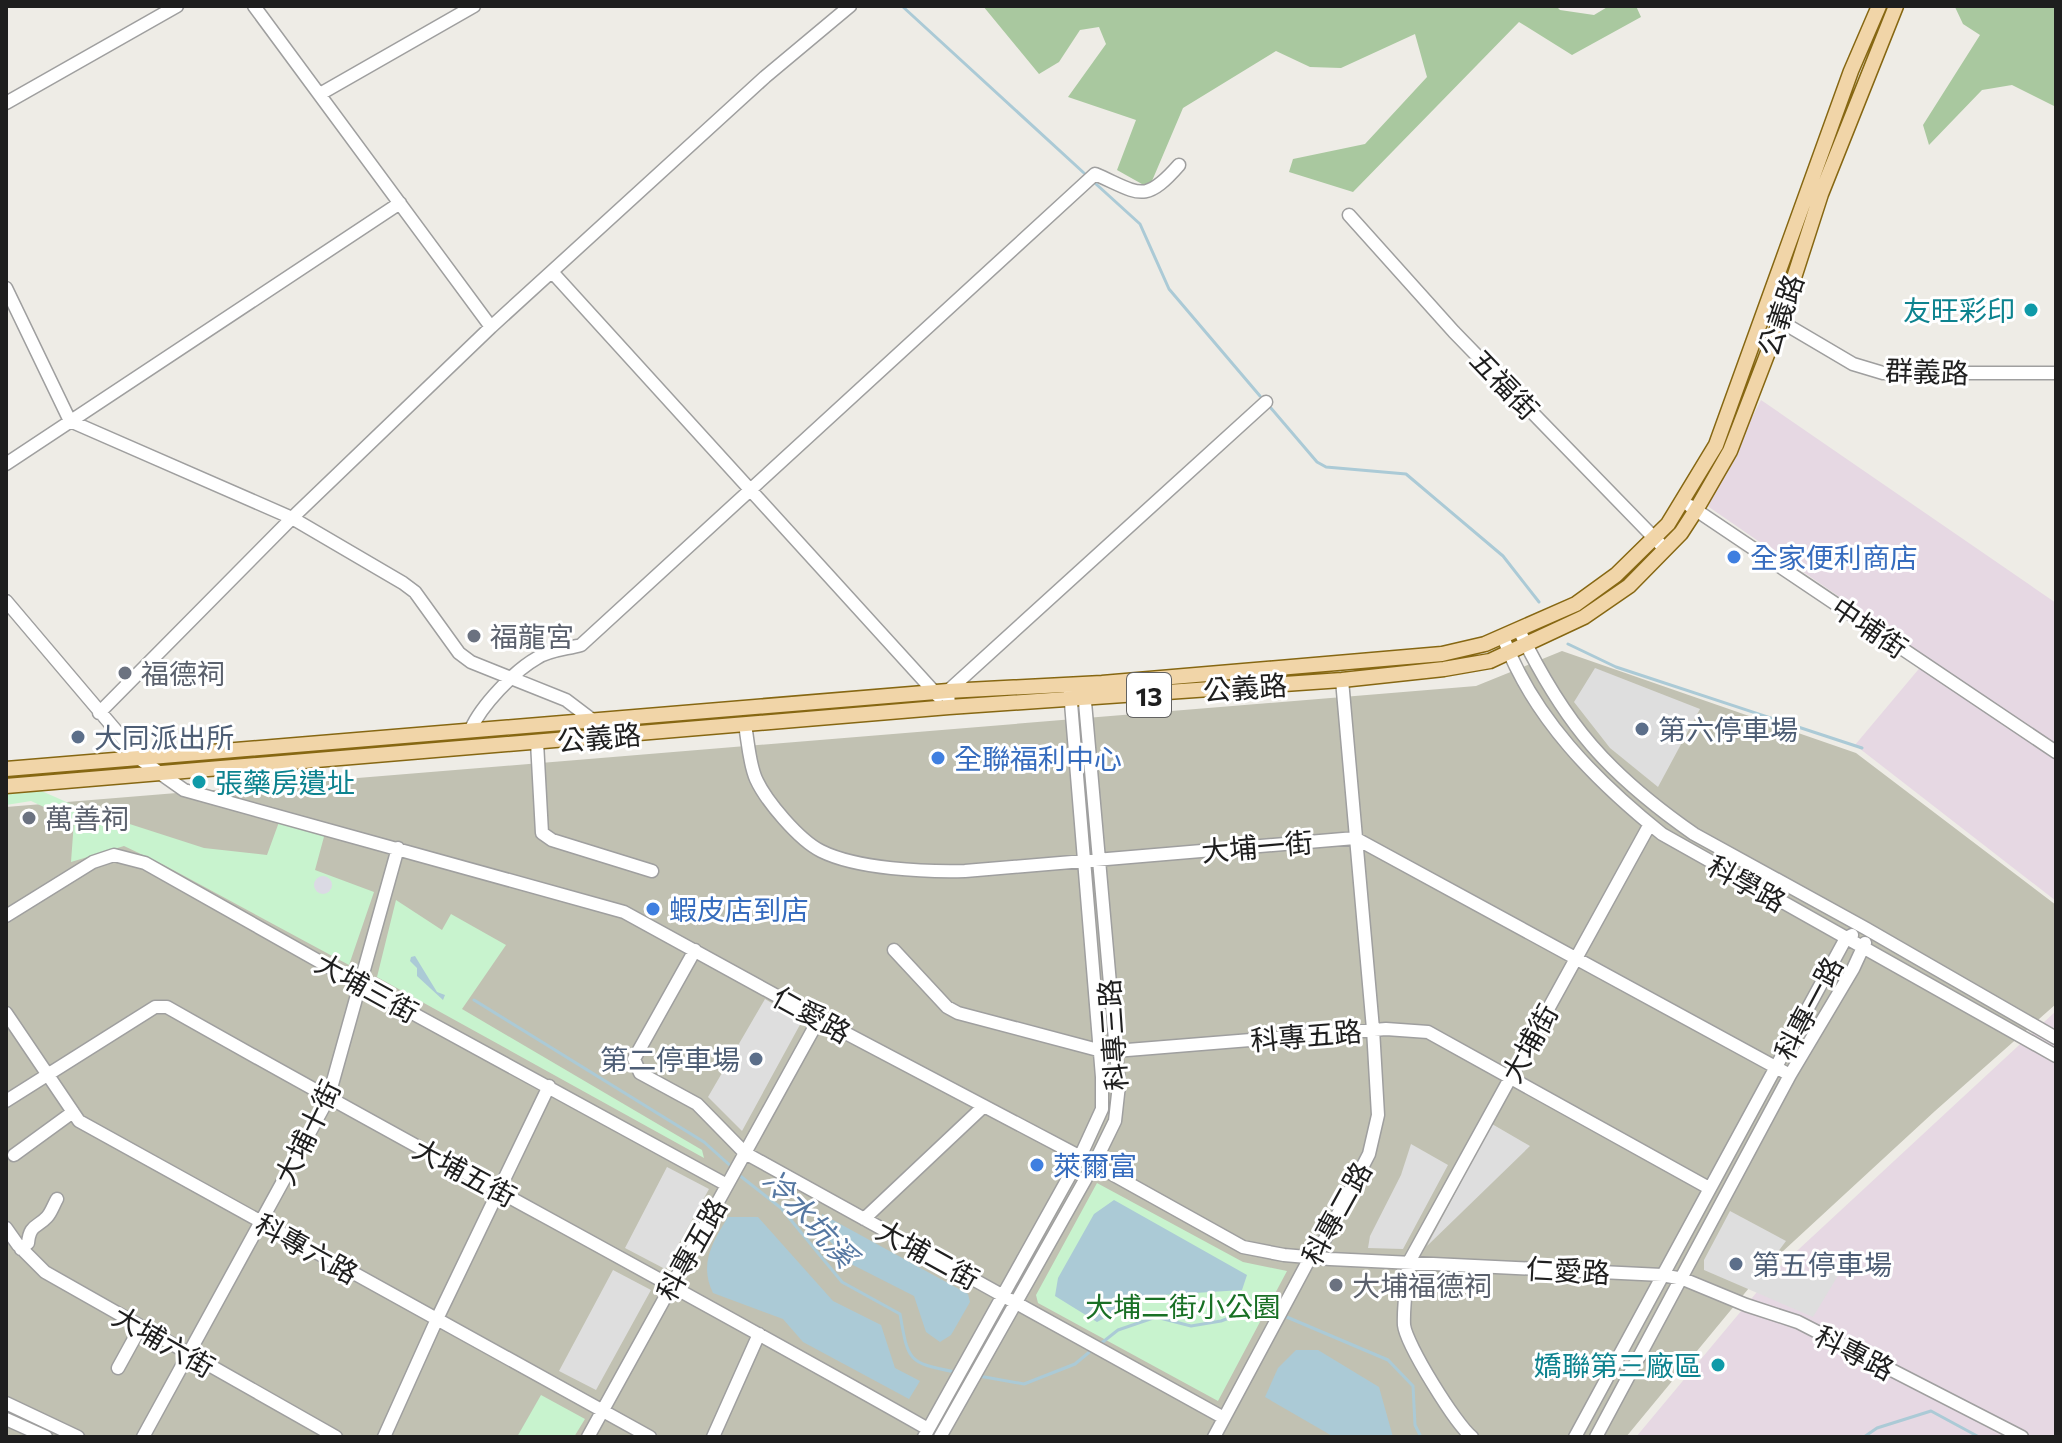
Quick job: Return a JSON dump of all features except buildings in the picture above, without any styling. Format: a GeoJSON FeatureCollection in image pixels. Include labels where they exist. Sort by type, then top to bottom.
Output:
{"type":"FeatureCollection","features":[{"type":"Feature","properties":{"kind":"main road","name":"公義路"},"geometry":{"type":"LineString","coordinates":[[6,769],[941,691],[1160,694],[1342,680],[1490,661],[1519,630],[1576,604],[1616,575],[1668,524],[1684,501],[1716,445],[1840,100],[1879,6]]}},
{"type":"Feature","properties":{"kind":"main road","name":"公義路"},"geometry":{"type":"LineString","coordinates":[[6,786],[949,707],[1078,692],[1181,675],[1442,654],[1526,644],[1584,617],[1629,586],[1665,549],[1696,510],[1730,451],[1780,321],[1821,194],[1896,6]]}},
{"type":"Feature","properties":{"kind":"street"},"geometry":{"type":"LineString","coordinates":[[6,103],[177,6]]}},
{"type":"Feature","properties":{"kind":"street"},"geometry":{"type":"LineString","coordinates":[[254,6],[491,327]]}},
{"type":"Feature","properties":{"kind":"street"},"geometry":{"type":"LineString","coordinates":[[320,94],[474,6]]}},
{"type":"Feature","properties":{"kind":"street"},"geometry":{"type":"LineString","coordinates":[[99,713],[292,518],[491,327],[765,77],[850,6]]}},
{"type":"Feature","properties":{"kind":"street"},"geometry":{"type":"LineString","coordinates":[[471,729],[476,718],[511,679],[535,659],[581,645],[1095,174],[1140,194],[1159,188],[1179,165]]}},
{"type":"Feature","properties":{"kind":"street"},"geometry":{"type":"LineString","coordinates":[[6,464],[400,203]]}},
{"type":"Feature","properties":{"kind":"street","name":"五福街"},"geometry":{"type":"LineString","coordinates":[[1349,215],[1454,332],[1665,549]]}},
{"type":"Feature","properties":{"kind":"street"},"geometry":{"type":"LineString","coordinates":[[553,273],[750,489],[941,691],[949,707]]}},
{"type":"Feature","properties":{"kind":"street"},"geometry":{"type":"LineString","coordinates":[[6,288],[70,421],[292,518],[415,592],[459,653],[471,662],[566,700],[614,736]]}},
{"type":"Feature","properties":{"kind":"street","name":"群義路"},"geometry":{"type":"LineString","coordinates":[[1764,316],[1780,321],[1853,364],[1883,373],[2056,373]]}},
{"type":"Feature","properties":{"kind":"street"},"geometry":{"type":"LineString","coordinates":[[941,691],[1266,402]]}},
{"type":"Feature","properties":{"kind":"street","name":"中埔街"},"geometry":{"type":"LineString","coordinates":[[1684,501],[2056,752]]}},
{"type":"Feature","properties":{"kind":"street","name":"仁愛路"},"geometry":{"type":"LineString","coordinates":[[6,601],[140,759],[184,790],[624,912],[1243,1247],[1284,1255],[1662,1275],[1683,1279]]}},
{"type":"Feature","properties":{"kind":"street","name":"科學路"},"geometry":{"type":"LineString","coordinates":[[1519,630],[1536,666],[1577,730],[1638,792],[1694,834],[2050,1034]]}},
{"type":"Feature","properties":{"kind":"street","name":"科學路"},"geometry":{"type":"LineString","coordinates":[[1506,644],[1529,688],[1560,735],[1619,799],[1650,824],[1687,850],[2056,1056]]}},
{"type":"Feature","properties":{"kind":"street"},"geometry":{"type":"LineString","coordinates":[[1160,694],[1181,675]]}},
{"type":"Feature","properties":{"kind":"street","name":"科專二路"},"geometry":{"type":"LineString","coordinates":[[1214,1437],[1369,1154],[1378,1115],[1342,680]]}},
{"type":"Feature","properties":{"kind":"street","name":"科專三路"},"geometry":{"type":"LineString","coordinates":[[926,1433],[1080,1157],[1102,1109],[1091,861],[1078,692]]}},
{"type":"Feature","properties":{"kind":"street","name":"大埔一街"},"geometry":{"type":"LineString","coordinates":[[745,725],[755,778],[772,805],[809,843],[841,859],[930,872],[1355,838]]}},
{"type":"Feature","properties":{"kind":"street"},"geometry":{"type":"LineString","coordinates":[[537,742],[542,833],[552,840],[652,871]]}},
{"type":"Feature","properties":{"kind":"street","name":"大埔街"},"geometry":{"type":"LineString","coordinates":[[1409,1262],[1650,824]]}},
{"type":"Feature","properties":{"kind":"street"},"geometry":{"type":"LineString","coordinates":[[1355,838],[1790,1075]]}},
{"type":"Feature","properties":{"kind":"street","name":"大埔十街"},"geometry":{"type":"LineString","coordinates":[[143,1437],[328,1099],[398,848]]}},
{"type":"Feature","properties":{"kind":"street","name":"大埔三街"},"geometry":{"type":"LineString","coordinates":[[6,916],[93,862],[114,855],[145,863],[361,985],[729,1181]]}},
{"type":"Feature","properties":{"kind":"street","name":"科專三路"},"geometry":{"type":"LineString","coordinates":[[940,1437],[1094,1164],[1115,1121],[1119,1085],[1091,861]]}},
{"type":"Feature","properties":{"kind":"street","name":"科專一路"},"geometry":{"type":"LineString","coordinates":[[1575,1437],[1846,938],[1865,928],[1865,948],[1790,1075],[1596,1437]]}},
{"type":"Feature","properties":{"kind":"street","name":"大埔二街"},"geometry":{"type":"LineString","coordinates":[[695,950],[634,1059],[640,1073],[697,1104],[743,1156],[1002,1294],[1224,1418]]}},
{"type":"Feature","properties":{"kind":"street","name":"科專五路"},"geometry":{"type":"LineString","coordinates":[[894,950],[947,1007],[958,1013],[1098,1050],[1373,1029],[1428,1032],[1709,1188]]}},
{"type":"Feature","properties":{"kind":"street","name":"大埔五街"},"geometry":{"type":"LineString","coordinates":[[6,1101],[155,1007],[167,1007],[328,1099],[759,1334],[926,1433]]}},
{"type":"Feature","properties":{"kind":"street","name":"科專六路"},"geometry":{"type":"LineString","coordinates":[[7,1016],[79,1121],[650,1437]]}},
{"type":"Feature","properties":{"kind":"street","name":"科專五路"},"geometry":{"type":"LineString","coordinates":[[588,1437],[819,1019]]}},
{"type":"Feature","properties":{"kind":"street"},"geometry":{"type":"LineString","coordinates":[[2037,1045],[2050,1034]]}},
{"type":"Feature","properties":{"kind":"street"},"geometry":{"type":"LineString","coordinates":[[384,1437],[549,1086]]}},
{"type":"Feature","properties":{"kind":"street"},"geometry":{"type":"LineString","coordinates":[[864,1219],[984,1106]]}},
{"type":"Feature","properties":{"kind":"street"},"geometry":{"type":"LineString","coordinates":[[14,1155],[73,1112]]}},
{"type":"Feature","properties":{"kind":"street"},"geometry":{"type":"LineString","coordinates":[[21,1249],[28,1243],[29,1233],[35,1224],[45,1219],[57,1199]]}},
{"type":"Feature","properties":{"kind":"street","name":"大埔六街"},"geometry":{"type":"LineString","coordinates":[[6,1228],[21,1249],[45,1272],[336,1437]]}},
{"type":"Feature","properties":{"kind":"street"},"geometry":{"type":"LineString","coordinates":[[1409,1262],[1404,1328],[1443,1398],[1463,1430],[1472,1437]]}},
{"type":"Feature","properties":{"kind":"street","name":"科專路"},"geometry":{"type":"LineString","coordinates":[[1683,1279],[1798,1322],[2022,1437]]}},
{"type":"Feature","properties":{"kind":"street"},"geometry":{"type":"LineString","coordinates":[[118,1368],[140,1328]]}},
{"type":"Feature","properties":{"kind":"street"},"geometry":{"type":"LineString","coordinates":[[713,1437],[759,1334]]}},
{"type":"Feature","properties":{"kind":"street"},"geometry":{"type":"LineString","coordinates":[[6,1403],[78,1437]]}},
{"type":"Feature","properties":{"kind":"street"},"geometry":{"type":"LineString","coordinates":[[6,1419],[46,1437]]}},
{"type":"Feature","properties":{"kind":"shaded area"},"geometry":{"type":"Polygon","coordinates":[[[1761,400],[2056,603],[2056,901],[1855,745],[1928,658],[1706,505],[1761,400]]]}},
{"type":"Feature","properties":{"kind":"shaded area"},"geometry":{"type":"Polygon","coordinates":[[[1562,651],[1856,753],[2056,905],[2056,1004],[1768,1265],[1626,1437],[6,1437],[6,807],[1476,686],[1562,651]]]}},
{"type":"Feature","properties":{"kind":"shaded area","name":"第六停車場"},"geometry":{"type":"Polygon","coordinates":[[[1595,668],[1700,709],[1658,787],[1610,748],[1574,702],[1595,668]]]}},
{"type":"Feature","properties":{"kind":"shaded area"},"geometry":{"type":"Polygon","coordinates":[[[319,876],[327,876],[332,885],[330,892],[319,894],[314,889],[314,881],[319,876]]]}},
{"type":"Feature","properties":{"kind":"shaded area","name":"第二停車場"},"geometry":{"type":"Polygon","coordinates":[[[765,999],[802,1021],[742,1131],[708,1097],[765,999]]]}},
{"type":"Feature","properties":{"kind":"shaded area"},"geometry":{"type":"Polygon","coordinates":[[[2056,1011],[2056,1437],[1636,1437],[1772,1274],[2056,1011]]]}},
{"type":"Feature","properties":{"kind":"shaded area"},"geometry":{"type":"Polygon","coordinates":[[[1492,1124],[1530,1146],[1427,1246],[1492,1124]]]}},
{"type":"Feature","properties":{"kind":"shaded area"},"geometry":{"type":"Polygon","coordinates":[[[1411,1144],[1448,1165],[1403,1249],[1368,1248],[1370,1236],[1401,1175],[1411,1144]]]}},
{"type":"Feature","properties":{"kind":"shaded area"},"geometry":{"type":"Polygon","coordinates":[[[667,1167],[709,1189],[665,1269],[625,1248],[667,1167]]]}},
{"type":"Feature","properties":{"kind":"shaded area","name":"第五停車場"},"geometry":{"type":"Polygon","coordinates":[[[1730,1211],[1786,1241],[1763,1272],[1814,1275],[1842,1269],[1813,1317],[1704,1270],[1704,1260],[1730,1211]]]}},
{"type":"Feature","properties":{"kind":"shaded area"},"geometry":{"type":"Polygon","coordinates":[[[613,1270],[651,1290],[596,1390],[559,1371],[613,1270]]]}},
{"type":"Feature","properties":{"kind":"green space"},"geometry":{"type":"Polygon","coordinates":[[[983,6],[1556,6],[1560,10],[1594,15],[1609,6],[1636,6],[1641,17],[1572,55],[1519,22],[1353,192],[1289,172],[1293,159],[1365,144],[1427,77],[1415,34],[1341,68],[1310,67],[1276,51],[1183,108],[1149,188],[1117,170],[1136,120],[1068,97],[1106,44],[1099,27],[1080,30],[1059,62],[1039,74],[983,6]]]}},
{"type":"Feature","properties":{"kind":"green space"},"geometry":{"type":"Polygon","coordinates":[[[2056,6],[2056,107],[2012,85],[1982,90],[1929,145],[1923,125],[1980,35],[1963,24],[1955,7],[2056,6]]]}},
{"type":"Feature","properties":{"kind":"green space"},"geometry":{"type":"Polygon","coordinates":[[[37,789],[80,808],[204,848],[267,855],[279,822],[325,833],[315,870],[374,892],[349,965],[124,846],[71,862],[74,821],[31,801],[6,805],[6,792],[37,789]]]}},
{"type":"Feature","properties":{"kind":"green space"},"geometry":{"type":"Polygon","coordinates":[[[396,900],[442,930],[451,914],[506,945],[462,1009],[702,1150],[704,1158],[377,977],[396,900]]]}},
{"type":"Feature","properties":{"kind":"green space","name":"大埔二街小公園"},"geometry":{"type":"Polygon","coordinates":[[[1097,1183],[1243,1262],[1287,1271],[1218,1401],[1038,1303],[1036,1295],[1097,1183]]]}},
{"type":"Feature","properties":{"kind":"green space"},"geometry":{"type":"Polygon","coordinates":[[[541,1395],[585,1419],[574,1437],[517,1437],[541,1395]]]}},
{"type":"Feature","properties":{"kind":"water"},"geometry":{"type":"Polygon","coordinates":[[[415,956],[437,992],[445,995],[443,1000],[417,976],[417,968],[410,961],[415,956]]]}},
{"type":"Feature","properties":{"kind":"water"},"geometry":{"type":"Polygon","coordinates":[[[1114,1200],[1247,1275],[1242,1290],[1147,1296],[1097,1322],[1055,1296],[1058,1278],[1094,1214],[1114,1200]]]}},
{"type":"Feature","properties":{"kind":"water"},"geometry":{"type":"Polygon","coordinates":[[[822,1214],[968,1294],[970,1302],[951,1335],[940,1342],[926,1332],[914,1296],[851,1264],[826,1237],[822,1214]]]}},
{"type":"Feature","properties":{"kind":"water"},"geometry":{"type":"Polygon","coordinates":[[[728,1217],[758,1217],[833,1301],[881,1325],[895,1368],[920,1381],[909,1399],[803,1342],[783,1319],[713,1293],[707,1263],[728,1217]]]}},
{"type":"Feature","properties":{"kind":"water"},"geometry":{"type":"Polygon","coordinates":[[[1296,1350],[1318,1350],[1379,1387],[1393,1437],[1334,1437],[1265,1397],[1278,1368],[1296,1350]]]}},
{"type":"Feature","properties":{"kind":"waterway"},"geometry":{"type":"LineString","coordinates":[[902,6],[1084,173]]}},
{"type":"Feature","properties":{"kind":"waterway"},"geometry":{"type":"LineString","coordinates":[[1096,184],[1140,224],[1169,289],[1260,396]]}},
{"type":"Feature","properties":{"kind":"waterway"},"geometry":{"type":"LineString","coordinates":[[1270,407],[1317,462],[1326,467],[1406,474],[1503,556],[1539,602]]}},
{"type":"Feature","properties":{"kind":"waterway"},"geometry":{"type":"LineString","coordinates":[[1568,644],[1616,667],[1862,748]]}},
{"type":"Feature","properties":{"kind":"waterway","name":"冷水坑溪"},"geometry":{"type":"LineString","coordinates":[[474,1000],[704,1142],[734,1169]]}},
{"type":"Feature","properties":{"kind":"waterway","name":"冷水坑溪"},"geometry":{"type":"LineString","coordinates":[[739,1175],[781,1208],[842,1282],[900,1314],[905,1342],[913,1357],[928,1366],[955,1372]]}},
{"type":"Feature","properties":{"kind":"waterway","name":"冷水坑溪"},"geometry":{"type":"LineString","coordinates":[[1099,1345],[1118,1330],[1156,1317],[1191,1326],[1221,1321],[1261,1306],[1275,1312]]}},
{"type":"Feature","properties":{"kind":"waterway","name":"冷水坑溪"},"geometry":{"type":"LineString","coordinates":[[1282,1315],[1388,1360],[1413,1386],[1415,1425],[1421,1437]]}},
{"type":"Feature","properties":{"kind":"waterway","name":"冷水坑溪"},"geometry":{"type":"LineString","coordinates":[[979,1376],[1024,1384],[1075,1364],[1093,1349]]}},
{"type":"Feature","properties":{"kind":"waterway","name":"冷水坑溪"},"geometry":{"type":"LineString","coordinates":[[1864,1437],[1877,1428],[1931,1411],[1979,1437]]}},
{"type":"Feature","properties":{"kind":"place","name":"友旺彩印"},"geometry":{"type":"Point","coordinates":[2031,310]}},
{"type":"Feature","properties":{"kind":"place","name":"全家便利商店"},"geometry":{"type":"Point","coordinates":[1734,557]}},
{"type":"Feature","properties":{"kind":"place","name":"福龍宮"},"geometry":{"type":"Point","coordinates":[474,636]}},
{"type":"Feature","properties":{"kind":"place","name":"福德祠"},"geometry":{"type":"Point","coordinates":[125,673]}},
{"type":"Feature","properties":{"kind":"place","name":"第六停車場"},"geometry":{"type":"Point","coordinates":[1642,729]}},
{"type":"Feature","properties":{"kind":"place","name":"大同派出所"},"geometry":{"type":"Point","coordinates":[78,737]}},
{"type":"Feature","properties":{"kind":"place","name":"全聯福利中心"},"geometry":{"type":"Point","coordinates":[938,758]}},
{"type":"Feature","properties":{"kind":"place","name":"張藥房遺址"},"geometry":{"type":"Point","coordinates":[199,782]}},
{"type":"Feature","properties":{"kind":"place","name":"萬善祠"},"geometry":{"type":"Point","coordinates":[29,818]}},
{"type":"Feature","properties":{"kind":"place","name":"蝦皮店到店"},"geometry":{"type":"Point","coordinates":[653,909]}},
{"type":"Feature","properties":{"kind":"place","name":"第二停車場"},"geometry":{"type":"Point","coordinates":[756,1059]}},
{"type":"Feature","properties":{"kind":"place","name":"萊爾富"},"geometry":{"type":"Point","coordinates":[1037,1165]}},
{"type":"Feature","properties":{"kind":"place","name":"第五停車場"},"geometry":{"type":"Point","coordinates":[1736,1264]}},
{"type":"Feature","properties":{"kind":"place","name":"大埔福德祠"},"geometry":{"type":"Point","coordinates":[1336,1285]}},
{"type":"Feature","properties":{"kind":"place","name":"嬌聯第三廠區"},"geometry":{"type":"Point","coordinates":[1718,1365]}}]}
